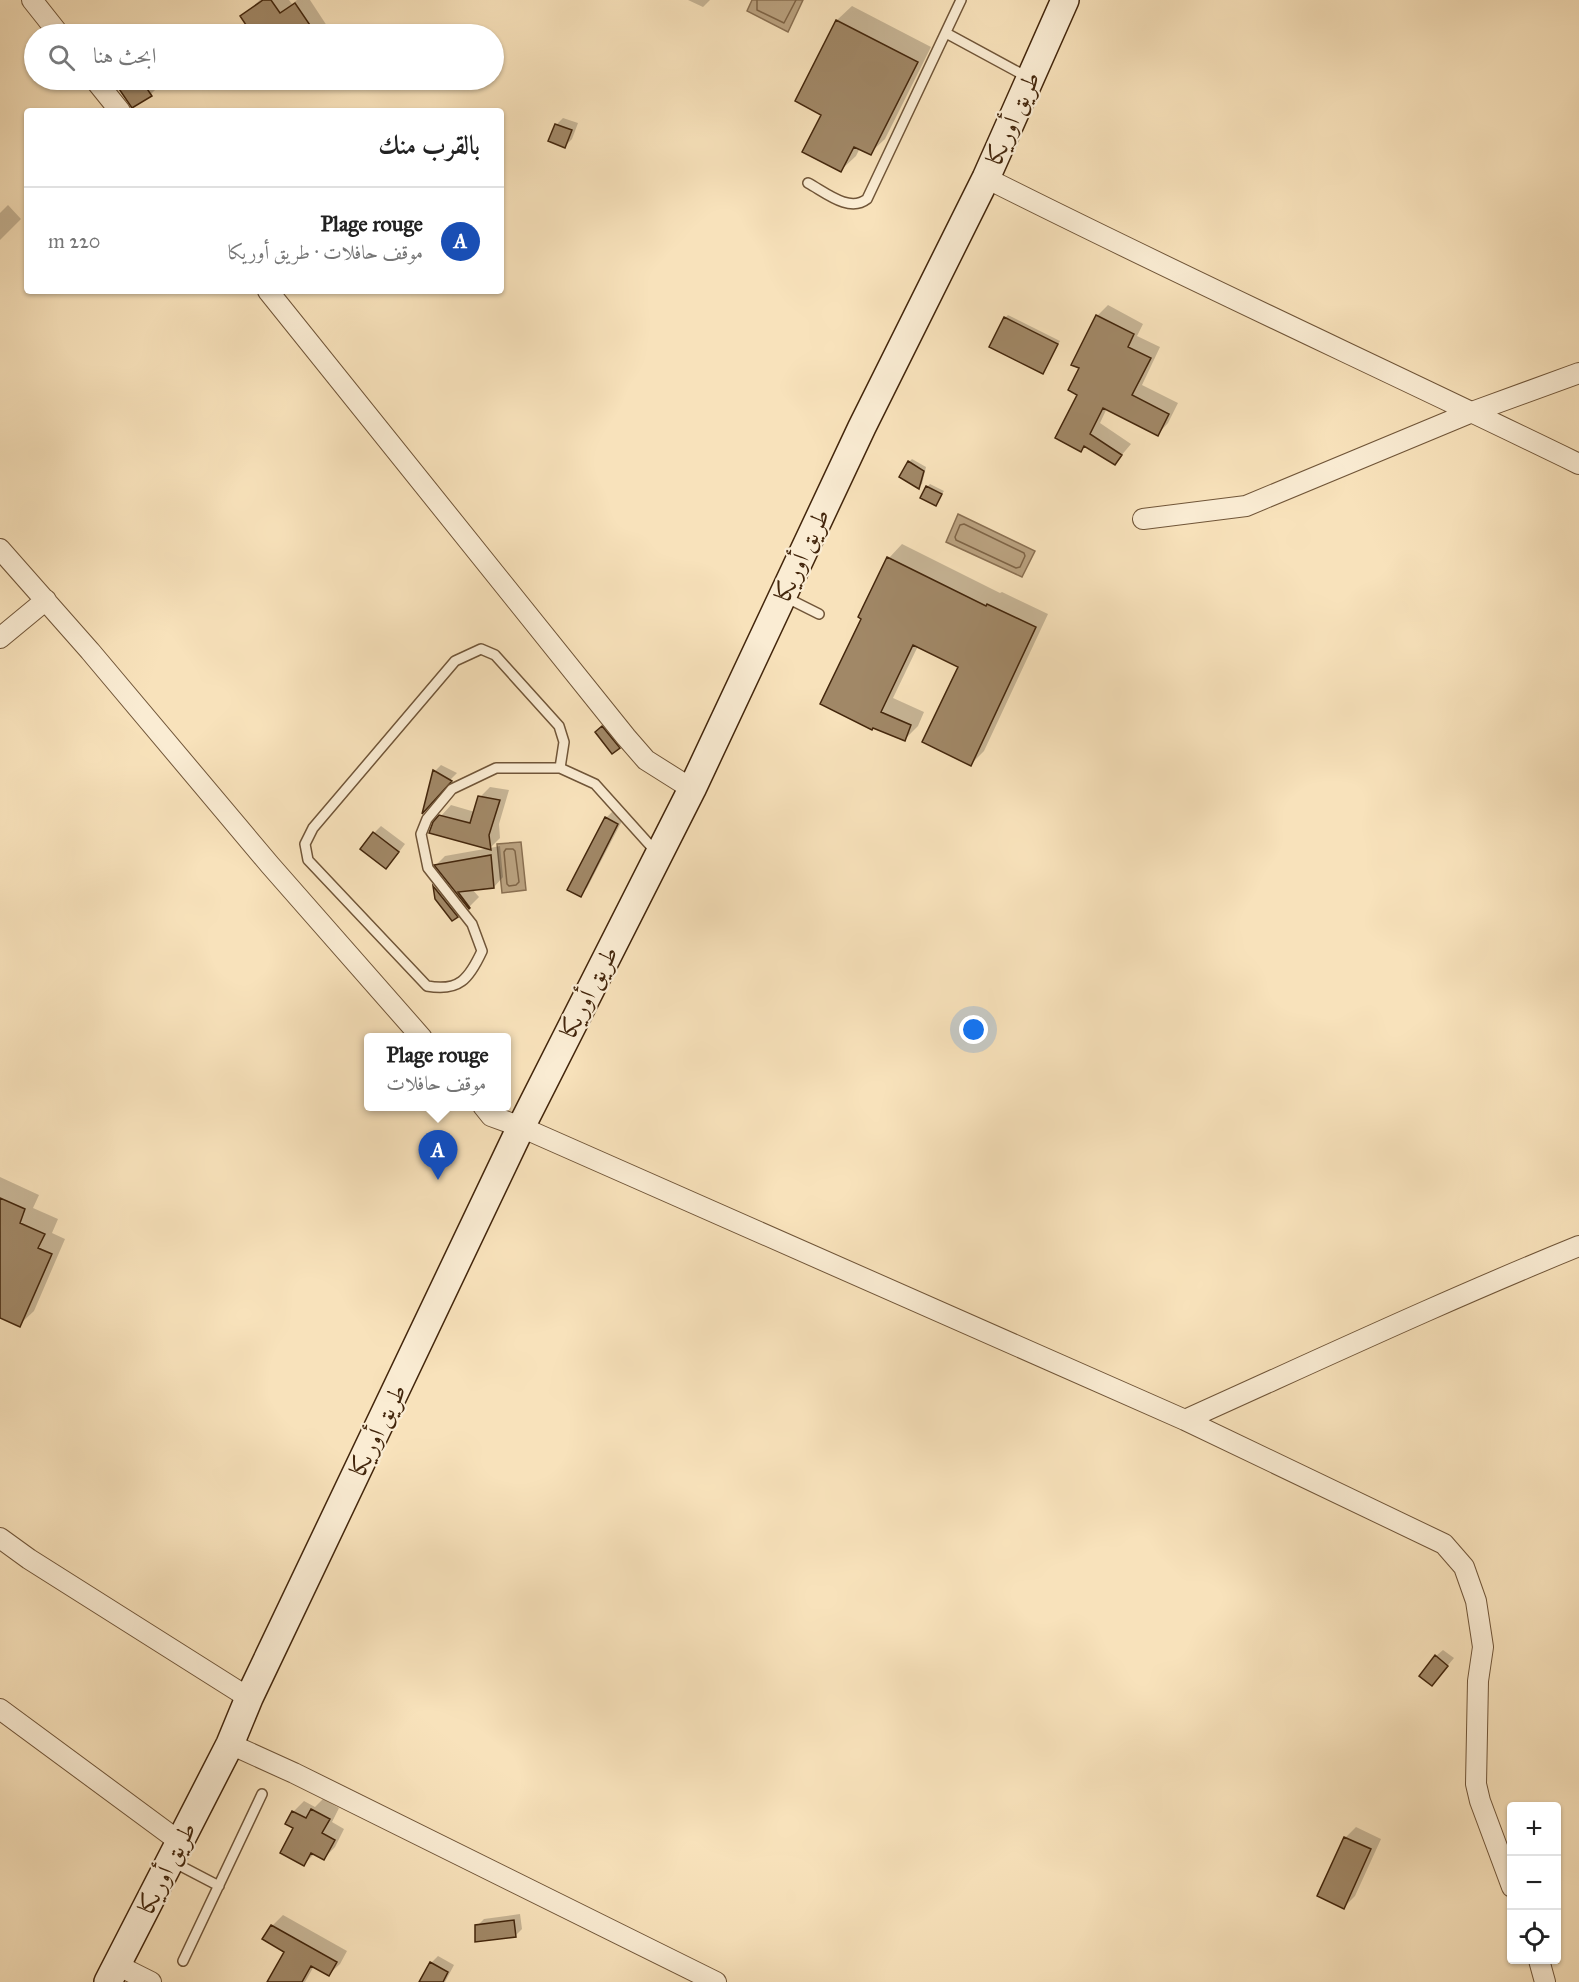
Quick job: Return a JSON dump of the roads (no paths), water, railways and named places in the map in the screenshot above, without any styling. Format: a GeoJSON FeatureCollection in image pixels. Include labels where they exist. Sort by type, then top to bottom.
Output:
{"type":"FeatureCollection","features":[{"type":"Feature","properties":{"kind":"street"},"geometry":{"type":"LineString","coordinates":[[32,0],[51,24]]}},
{"type":"Feature","properties":{"kind":"street","name":"طريق أوريكا"},"geometry":{"type":"LineString","coordinates":[[113,1973],[230,1744],[249,1698],[521,1127],[692,789],[862,427],[986,178],[1065,0]]}},
{"type":"Feature","properties":{"kind":"street"},"geometry":{"type":"LineString","coordinates":[[103,90],[118,108]]}},
{"type":"Feature","properties":{"kind":"street"},"geometry":{"type":"LineString","coordinates":[[986,178],[1093,232],[1579,464]]}},
{"type":"Feature","properties":{"kind":"street"},"geometry":{"type":"LineString","coordinates":[[270,294],[626,737],[646,760],[692,789]]}},
{"type":"Feature","properties":{"kind":"street"},"geometry":{"type":"LineString","coordinates":[[1143,519],[1246,506],[1472,412],[1579,373]]}},
{"type":"Feature","properties":{"kind":"street"},"geometry":{"type":"LineString","coordinates":[[0,549],[418,1033]]}},
{"type":"Feature","properties":{"kind":"street"},"geometry":{"type":"LineString","coordinates":[[0,638],[46,600]]}},
{"type":"Feature","properties":{"kind":"street"},"geometry":{"type":"LineString","coordinates":[[487,1111],[491,1116],[521,1127],[1185,1420],[1444,1544],[1464,1567],[1476,1601],[1483,1647],[1478,1681],[1476,1784],[1507,1874]]}},
{"type":"Feature","properties":{"kind":"street"},"geometry":{"type":"LineString","coordinates":[[1185,1420],[1457,1297],[1579,1246]]}},
{"type":"Feature","properties":{"kind":"street"},"geometry":{"type":"LineString","coordinates":[[0,1538],[29,1559],[249,1698]]}},
{"type":"Feature","properties":{"kind":"street"},"geometry":{"type":"LineString","coordinates":[[0,1709],[175,1851]]}},
{"type":"Feature","properties":{"kind":"street"},"geometry":{"type":"LineString","coordinates":[[230,1744],[294,1773],[716,1982]]}},
{"type":"Feature","properties":{"kind":"street"},"geometry":{"type":"LineString","coordinates":[[1540,1964],[1545,1982]]}},
{"type":"Feature","properties":{"kind":"street"},"geometry":{"type":"LineString","coordinates":[[113,1973],[151,1982]]}},
{"type":"Feature","properties":{"kind":"lane"},"geometry":{"type":"LineString","coordinates":[[808,183],[846,203],[857,204],[867,199],[961,0]]}},
{"type":"Feature","properties":{"kind":"lane"},"geometry":{"type":"LineString","coordinates":[[946,33],[1031,79]]}},
{"type":"Feature","properties":{"kind":"lane"},"geometry":{"type":"LineString","coordinates":[[783,596],[819,614]]}},
{"type":"Feature","properties":{"kind":"lane"},"geometry":{"type":"LineString","coordinates":[[561,768],[564,742],[559,726],[495,655],[481,649],[455,661],[313,828],[305,844],[308,860],[428,986],[444,989],[456,986],[475,967],[482,951],[471,924],[428,868],[421,834],[427,819],[452,789],[496,768],[561,768],[595,784],[659,854]]}},
{"type":"Feature","properties":{"kind":"lane"},"geometry":{"type":"LineString","coordinates":[[183,1961],[262,1794]]}},
{"type":"Feature","properties":{"kind":"lane"},"geometry":{"type":"LineString","coordinates":[[175,1851],[219,1886]]}},
{"type":"Feature","properties":{"kind":"water"},"geometry":{"type":"Polygon","coordinates":[[[752,0],[803,0],[788,32],[747,11],[752,0]]]}},
{"type":"Feature","properties":{"kind":"water"},"geometry":{"type":"Polygon","coordinates":[[[958,514],[1035,551],[1022,577],[946,542],[958,514]]]}},
{"type":"Feature","properties":{"kind":"water"},"geometry":{"type":"Polygon","coordinates":[[[521,842],[526,890],[502,893],[497,844],[521,842]]]}},
{"type":"Feature","properties":{"kind":"place","name":"Plage rouge"},"geometry":{"type":"Point","coordinates":[438,1180]}}]}
